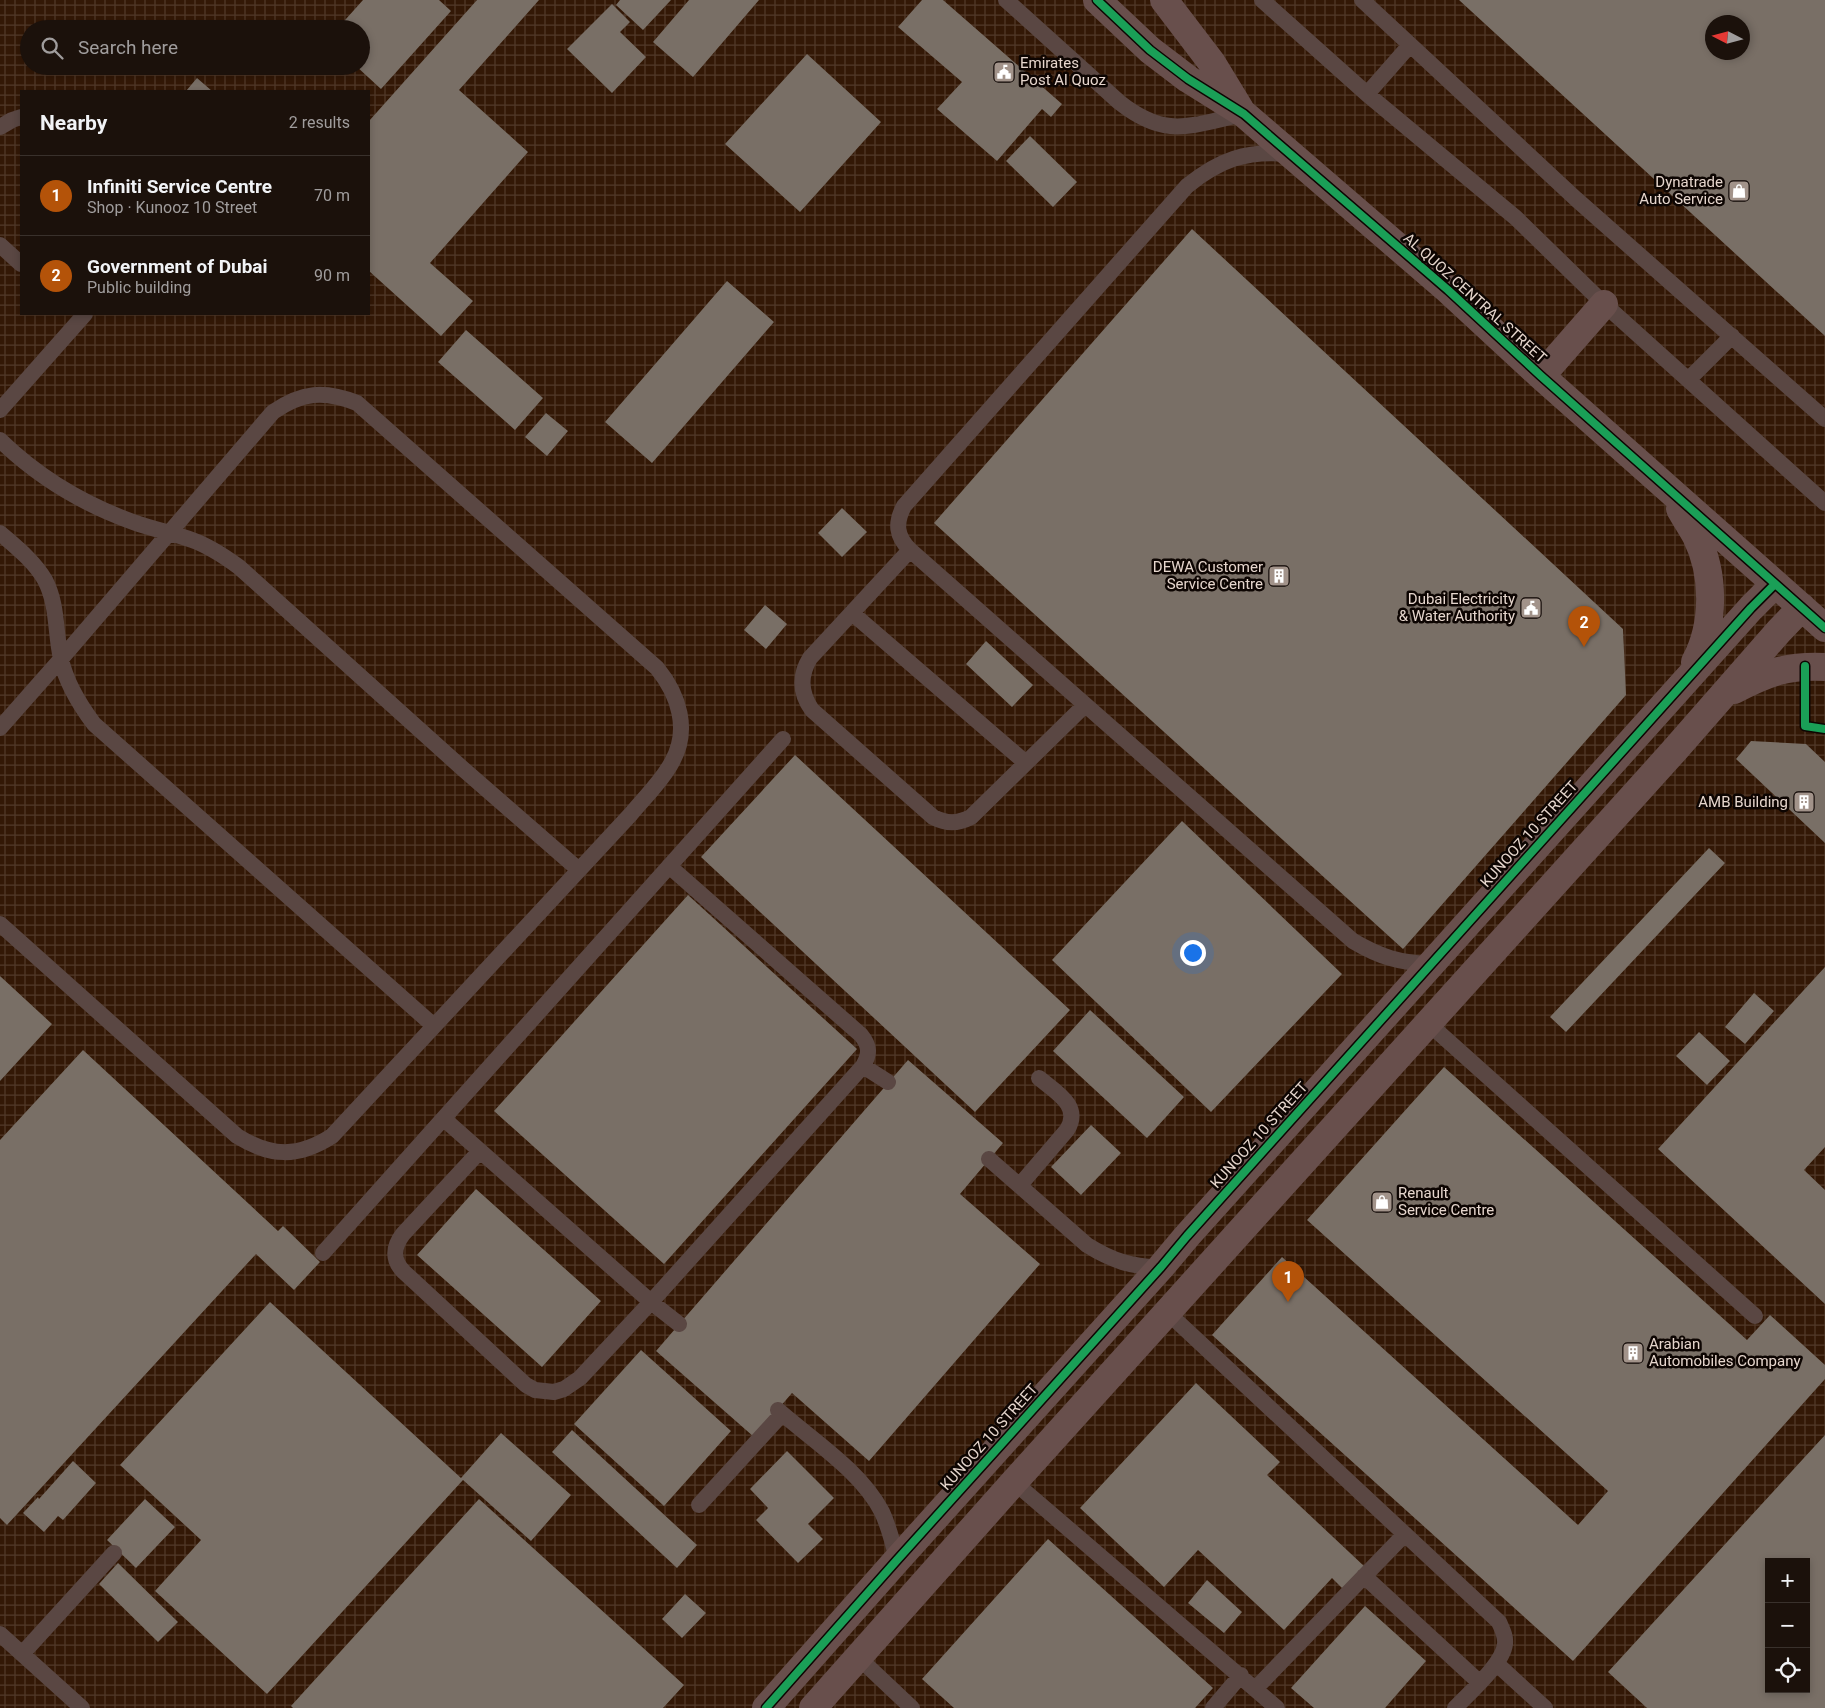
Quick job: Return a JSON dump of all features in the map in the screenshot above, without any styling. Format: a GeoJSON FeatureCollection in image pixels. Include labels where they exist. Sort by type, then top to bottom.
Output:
{"type":"FeatureCollection","features":[{"type":"Feature","properties":{"kind":"street","name":"AL QUOZ CENTRAL STREET"},"geometry":{"type":"LineString","coordinates":[[1097,0],[1150,50],[1188,79],[1244,114],[1448,290],[1541,376],[1825,628]]}},
{"type":"Feature","properties":{"kind":"street","name":"AL QUOZ CENTRAL STREET"},"geometry":{"type":"LineString","coordinates":[[1164,0],[1212,63],[1244,114]]}},
{"type":"Feature","properties":{"kind":"street"},"geometry":{"type":"LineString","coordinates":[[1541,376],[1604,304]]}},
{"type":"Feature","properties":{"kind":"street"},"geometry":{"type":"LineString","coordinates":[[1670,490],[1696,537],[1706,564],[1710,592],[1709,623],[1700,653],[1686,680]]}},
{"type":"Feature","properties":{"kind":"street","name":"KUNOOZ 10 STREET"},"geometry":{"type":"LineString","coordinates":[[766,1708],[1431,964],[1686,680],[1775,584]]}},
{"type":"Feature","properties":{"kind":"street"},"geometry":{"type":"LineString","coordinates":[[813,1708],[1802,607]]}},
{"type":"Feature","properties":{"kind":"street"},"geometry":{"type":"LineString","coordinates":[[1705,715],[1733,690],[1768,673],[1806,666],[1825,667]]}},
{"type":"Feature","properties":{"kind":"lane"},"geometry":{"type":"LineString","coordinates":[[1006,0],[1135,115],[1153,123],[1173,127],[1193,126],[1244,114]]}},
{"type":"Feature","properties":{"kind":"lane"},"geometry":{"type":"LineString","coordinates":[[1262,0],[1367,94],[1516,218],[1604,304],[1825,503]]}},
{"type":"Feature","properties":{"kind":"lane"},"geometry":{"type":"LineString","coordinates":[[1362,0],[1576,199],[1825,419]]}},
{"type":"Feature","properties":{"kind":"lane"},"geometry":{"type":"LineString","coordinates":[[1367,94],[1410,45]]}},
{"type":"Feature","properties":{"kind":"lane"},"geometry":{"type":"LineString","coordinates":[[0,127],[20,117]]}},
{"type":"Feature","properties":{"kind":"lane"},"geometry":{"type":"LineString","coordinates":[[1290,154],[1271,152],[1235,157],[1217,164],[1187,186],[904,506],[898,524],[899,534],[903,543],[910,550],[1353,941],[1370,952],[1390,959],[1431,964]]}},
{"type":"Feature","properties":{"kind":"lane"},"geometry":{"type":"LineString","coordinates":[[0,245],[20,263]]}},
{"type":"Feature","properties":{"kind":"lane"},"geometry":{"type":"LineString","coordinates":[[0,410],[80,316]]}},
{"type":"Feature","properties":{"kind":"lane"},"geometry":{"type":"LineString","coordinates":[[1689,379],[1732,336]]}},
{"type":"Feature","properties":{"kind":"lane"},"geometry":{"type":"LineString","coordinates":[[0,728],[272,412],[288,402],[305,396],[322,394],[340,396],[357,403],[657,668],[668,681],[676,696],[680,712],[681,729],[679,745],[673,761],[664,775],[631,814],[332,1136],[317,1145],[301,1151],[284,1153],[267,1151],[237,1136],[0,924]]}},
{"type":"Feature","properties":{"kind":"lane"},"geometry":{"type":"LineString","coordinates":[[0,440],[39,474],[69,493],[101,509],[134,522],[193,540],[217,552],[238,567],[579,870]]}},
{"type":"Feature","properties":{"kind":"lane"},"geometry":{"type":"LineString","coordinates":[[0,533],[29,560],[45,581],[52,598],[61,659],[68,683],[94,724],[434,1026]]}},
{"type":"Feature","properties":{"kind":"lane"},"geometry":{"type":"LineString","coordinates":[[910,550],[810,658],[804,668],[802,690],[812,710],[933,817],[942,822],[952,823],[962,822],[971,817],[1085,704]]}},
{"type":"Feature","properties":{"kind":"lane"},"geometry":{"type":"LineString","coordinates":[[852,614],[1026,763]]}},
{"type":"Feature","properties":{"kind":"lane"},"geometry":{"type":"LineString","coordinates":[[323,1254],[783,739]]}},
{"type":"Feature","properties":{"kind":"lane"},"geometry":{"type":"LineString","coordinates":[[480,1151],[403,1234],[395,1249],[395,1258],[398,1266],[404,1272],[526,1385],[545,1392],[554,1392],[572,1385],[651,1302],[868,1059],[869,1050],[867,1042],[862,1035],[669,866]]}},
{"type":"Feature","properties":{"kind":"lane"},"geometry":{"type":"LineString","coordinates":[[1428,1023],[1756,1316]]}},
{"type":"Feature","properties":{"kind":"lane"},"geometry":{"type":"LineString","coordinates":[[863,1066],[888,1082]]}},
{"type":"Feature","properties":{"kind":"lane"},"geometry":{"type":"LineString","coordinates":[[1020,1185],[1072,1123],[1073,1115],[1070,1106],[1039,1078]]}},
{"type":"Feature","properties":{"kind":"lane"},"geometry":{"type":"LineString","coordinates":[[444,1119],[651,1302],[679,1324]]}},
{"type":"Feature","properties":{"kind":"lane"},"geometry":{"type":"LineString","coordinates":[[989,1158],[1087,1246],[1124,1264],[1145,1268],[1161,1267]]}},
{"type":"Feature","properties":{"kind":"lane"},"geometry":{"type":"LineString","coordinates":[[1167,1312],[1499,1622],[1504,1632],[1505,1644],[1503,1654],[1497,1664],[1455,1708]]}},
{"type":"Feature","properties":{"kind":"lane"},"geometry":{"type":"LineString","coordinates":[[699,1505],[780,1412],[857,1477],[882,1512],[891,1535],[897,1560]]}},
{"type":"Feature","properties":{"kind":"lane"},"geometry":{"type":"LineString","coordinates":[[1014,1482],[1278,1708]]}},
{"type":"Feature","properties":{"kind":"lane"},"geometry":{"type":"LineString","coordinates":[[1256,1688],[1405,1534]]}},
{"type":"Feature","properties":{"kind":"lane"},"geometry":{"type":"LineString","coordinates":[[22,1654],[114,1553]]}},
{"type":"Feature","properties":{"kind":"lane"},"geometry":{"type":"LineString","coordinates":[[1364,1576],[1479,1682]]}},
{"type":"Feature","properties":{"kind":"lane"},"geometry":{"type":"LineString","coordinates":[[0,1634],[82,1708]]}},
{"type":"Feature","properties":{"kind":"lane"},"geometry":{"type":"LineString","coordinates":[[858,1657],[912,1708]]}},
{"type":"Feature","properties":{"kind":"lane"},"geometry":{"type":"LineString","coordinates":[[1497,1664],[1545,1708]]}},
{"type":"Feature","properties":{"kind":"lane"},"geometry":{"type":"LineString","coordinates":[[1213,1708],[1241,1675]]}},
{"type":"Feature","properties":{"kind":"shaded area"},"geometry":{"type":"Polygon","coordinates":[[[0,0],[1825,0],[1825,1708],[0,1708],[0,0]]]}},
{"type":"Feature","properties":{"kind":"building"},"geometry":{"type":"Polygon","coordinates":[[[363,0],[439,0],[451,11],[381,89],[366,75],[370,75],[370,20],[345,20],[363,0]]]}},
{"type":"Feature","properties":{"kind":"building"},"geometry":{"type":"Polygon","coordinates":[[[477,0],[539,0],[459,90],[528,152],[430,263],[473,301],[441,336],[370,272],[370,120],[477,0]]]}},
{"type":"Feature","properties":{"kind":"building"},"geometry":{"type":"Polygon","coordinates":[[[620,0],[671,0],[643,30],[616,5],[620,0]]]}},
{"type":"Feature","properties":{"kind":"building"},"geometry":{"type":"Polygon","coordinates":[[[689,0],[759,0],[693,77],[653,42],[689,0]]]}},
{"type":"Feature","properties":{"kind":"building"},"geometry":{"type":"Polygon","coordinates":[[[922,0],[943,0],[1062,104],[1051,117],[1042,109],[997,161],[937,109],[962,82],[898,27],[922,0]]]}},
{"type":"Feature","properties":{"kind":"building"},"geometry":{"type":"Polygon","coordinates":[[[1459,0],[1825,0],[1825,336],[1459,0]]]}},
{"type":"Feature","properties":{"kind":"building"},"geometry":{"type":"Polygon","coordinates":[[[612,4],[630,22],[620,32],[646,57],[612,93],[567,49],[612,4]]]}},
{"type":"Feature","properties":{"kind":"building"},"geometry":{"type":"Polygon","coordinates":[[[807,54],[881,122],[800,212],[725,144],[807,54]]]}},
{"type":"Feature","properties":{"kind":"building"},"geometry":{"type":"Polygon","coordinates":[[[197,78],[211,90],[187,90],[197,78]]]}},
{"type":"Feature","properties":{"kind":"building"},"geometry":{"type":"Polygon","coordinates":[[[1030,136],[1077,182],[1053,207],[1006,161],[1030,136]]]}},
{"type":"Feature","properties":{"kind":"building","name":"DEWA Customer Service Centre"},"geometry":{"type":"Polygon","coordinates":[[[1192,229],[1623,629],[1626,695],[1403,949],[934,523],[1192,229]]]}},
{"type":"Feature","properties":{"kind":"building"},"geometry":{"type":"Polygon","coordinates":[[[727,281],[774,322],[652,463],[605,422],[727,281]]]}},
{"type":"Feature","properties":{"kind":"building"},"geometry":{"type":"Polygon","coordinates":[[[466,330],[543,398],[515,430],[438,362],[466,330]]]}},
{"type":"Feature","properties":{"kind":"building"},"geometry":{"type":"Polygon","coordinates":[[[546,413],[568,431],[547,456],[525,437],[546,413]]]}},
{"type":"Feature","properties":{"kind":"building"},"geometry":{"type":"Polygon","coordinates":[[[842,508],[867,532],[842,557],[818,533],[842,508]]]}},
{"type":"Feature","properties":{"kind":"building"},"geometry":{"type":"Polygon","coordinates":[[[765,605],[787,624],[766,649],[744,630],[765,605]]]}},
{"type":"Feature","properties":{"kind":"building"},"geometry":{"type":"Polygon","coordinates":[[[986,641],[1033,685],[1012,707],[966,664],[986,641]]]}},
{"type":"Feature","properties":{"kind":"building","name":"AMB Building"},"geometry":{"type":"Polygon","coordinates":[[[1751,741],[1806,744],[1825,762],[1825,843],[1736,759],[1751,741]]]}},
{"type":"Feature","properties":{"kind":"building"},"geometry":{"type":"Polygon","coordinates":[[[795,755],[1070,1010],[975,1112],[701,857],[795,755]]]}},
{"type":"Feature","properties":{"kind":"building"},"geometry":{"type":"Polygon","coordinates":[[[1182,821],[1342,974],[1211,1112],[1052,960],[1182,821]]]}},
{"type":"Feature","properties":{"kind":"building"},"geometry":{"type":"Polygon","coordinates":[[[1709,848],[1725,863],[1566,1032],[1550,1017],[1709,848]]]}},
{"type":"Feature","properties":{"kind":"building"},"geometry":{"type":"Polygon","coordinates":[[[688,895],[857,1049],[664,1264],[494,1111],[688,895]]]}},
{"type":"Feature","properties":{"kind":"building"},"geometry":{"type":"Polygon","coordinates":[[[1825,967],[1825,1147],[1804,1170],[1825,1190],[1825,1304],[1658,1149],[1825,967]]]}},
{"type":"Feature","properties":{"kind":"building"},"geometry":{"type":"Polygon","coordinates":[[[0,976],[52,1024],[0,1081],[0,976]]]}},
{"type":"Feature","properties":{"kind":"building"},"geometry":{"type":"Polygon","coordinates":[[[1754,993],[1774,1011],[1745,1044],[1725,1027],[1754,993]]]}},
{"type":"Feature","properties":{"kind":"building"},"geometry":{"type":"Polygon","coordinates":[[[1090,1010],[1184,1097],[1147,1138],[1053,1051],[1090,1010]]]}},
{"type":"Feature","properties":{"kind":"building"},"geometry":{"type":"Polygon","coordinates":[[[1699,1032],[1730,1061],[1707,1085],[1676,1056],[1699,1032]]]}},
{"type":"Feature","properties":{"kind":"building"},"geometry":{"type":"Polygon","coordinates":[[[83,1050],[278,1231],[283,1226],[320,1262],[294,1290],[256,1254],[7,1525],[0,1518],[0,1140],[83,1050]]]}},
{"type":"Feature","properties":{"kind":"building"},"geometry":{"type":"Polygon","coordinates":[[[908,1060],[1003,1143],[960,1194],[1040,1264],[869,1461],[792,1393],[754,1437],[656,1351],[908,1060]]]}},
{"type":"Feature","properties":{"kind":"building","name":"Arabian Automobiles Company"},"geometry":{"type":"Polygon","coordinates":[[[1444,1067],[1747,1340],[1770,1315],[1825,1365],[1825,1379],[1573,1661],[1212,1335],[1282,1257],[1578,1525],[1608,1491],[1307,1220],[1444,1067]]]}},
{"type":"Feature","properties":{"kind":"building"},"geometry":{"type":"Polygon","coordinates":[[[1091,1125],[1121,1153],[1081,1195],[1051,1167],[1091,1125]]]}},
{"type":"Feature","properties":{"kind":"building"},"geometry":{"type":"Polygon","coordinates":[[[476,1189],[601,1301],[542,1367],[417,1255],[476,1189]]]}},
{"type":"Feature","properties":{"kind":"building"},"geometry":{"type":"Polygon","coordinates":[[[270,1302],[461,1478],[501,1433],[571,1495],[531,1541],[463,1480],[267,1694],[155,1591],[201,1540],[120,1465],[270,1302]]]}},
{"type":"Feature","properties":{"kind":"building"},"geometry":{"type":"Polygon","coordinates":[[[641,1350],[731,1431],[664,1506],[574,1424],[641,1350]]]}},
{"type":"Feature","properties":{"kind":"building"},"geometry":{"type":"Polygon","coordinates":[[[1196,1383],[1280,1462],[1267,1475],[1365,1567],[1344,1590],[1332,1578],[1284,1630],[1198,1550],[1164,1587],[1080,1508],[1196,1383]]]}},
{"type":"Feature","properties":{"kind":"building"},"geometry":{"type":"Polygon","coordinates":[[[572,1430],[697,1545],[677,1568],[552,1452],[572,1430]]]}},
{"type":"Feature","properties":{"kind":"building"},"geometry":{"type":"Polygon","coordinates":[[[1825,1435],[1825,1708],[1647,1708],[1608,1672],[1825,1435]]]}},
{"type":"Feature","properties":{"kind":"building"},"geometry":{"type":"Polygon","coordinates":[[[787,1451],[834,1498],[808,1524],[823,1539],[798,1563],[756,1520],[768,1508],[750,1489],[787,1451]]]}},
{"type":"Feature","properties":{"kind":"building"},"geometry":{"type":"Polygon","coordinates":[[[73,1461],[96,1483],[63,1520],[58,1516],[44,1532],[23,1513],[38,1497],[39,1499],[73,1461]]]}},
{"type":"Feature","properties":{"kind":"building"},"geometry":{"type":"Polygon","coordinates":[[[145,1499],[175,1527],[136,1568],[107,1540],[145,1499]]]}},
{"type":"Feature","properties":{"kind":"building"},"geometry":{"type":"Polygon","coordinates":[[[479,1499],[684,1685],[663,1708],[293,1708],[291,1706],[479,1499]]]}},
{"type":"Feature","properties":{"kind":"building"},"geometry":{"type":"Polygon","coordinates":[[[1048,1539],[1213,1688],[1195,1708],[954,1708],[922,1679],[1048,1539]]]}},
{"type":"Feature","properties":{"kind":"building"},"geometry":{"type":"Polygon","coordinates":[[[118,1563],[178,1622],[158,1642],[99,1584],[118,1563]]]}},
{"type":"Feature","properties":{"kind":"building"},"geometry":{"type":"Polygon","coordinates":[[[1207,1580],[1242,1612],[1224,1633],[1188,1603],[1207,1580]]]}},
{"type":"Feature","properties":{"kind":"building"},"geometry":{"type":"Polygon","coordinates":[[[685,1594],[706,1613],[682,1638],[662,1619],[685,1594]]]}},
{"type":"Feature","properties":{"kind":"building"},"geometry":{"type":"Polygon","coordinates":[[[1365,1606],[1426,1661],[1385,1708],[1314,1708],[1291,1688],[1365,1606]]]}},
{"type":"Feature","properties":{"kind":"cycle path"},"geometry":{"type":"LineString","coordinates":[[1097,0],[1150,50],[1188,79],[1244,114],[1448,290],[1541,376],[1825,628]]}},
{"type":"Feature","properties":{"kind":"cycle path"},"geometry":{"type":"LineString","coordinates":[[766,1708],[1187,1236],[1751,608],[1775,584]]}},
{"type":"Feature","properties":{"kind":"cycle path"},"geometry":{"type":"LineString","coordinates":[[1805,666],[1805,726],[1825,729]]}},
{"type":"Feature","properties":{"kind":"place","name":"Emirates Post Al Quoz"},"geometry":{"type":"Point","coordinates":[1004,72]}},
{"type":"Feature","properties":{"kind":"place","name":"Dynatrade Auto Service"},"geometry":{"type":"Point","coordinates":[1739,191]}},
{"type":"Feature","properties":{"kind":"place","name":"DEWA Customer Service Centre"},"geometry":{"type":"Point","coordinates":[1279,576]}},
{"type":"Feature","properties":{"kind":"place","name":"Dubai Electricity & Water Authority"},"geometry":{"type":"Point","coordinates":[1531,608]}},
{"type":"Feature","properties":{"kind":"place","name":"Government of Dubai"},"geometry":{"type":"Point","coordinates":[1584,647]}},
{"type":"Feature","properties":{"kind":"place","name":"AMB Building"},"geometry":{"type":"Point","coordinates":[1804,802]}},
{"type":"Feature","properties":{"kind":"place","name":"Renault Service Centre"},"geometry":{"type":"Point","coordinates":[1382,1202]}},
{"type":"Feature","properties":{"kind":"place","name":"Infiniti Service Centre"},"geometry":{"type":"Point","coordinates":[1288,1302]}},
{"type":"Feature","properties":{"kind":"place","name":"Arabian Automobiles Company"},"geometry":{"type":"Point","coordinates":[1633,1353]}}]}
